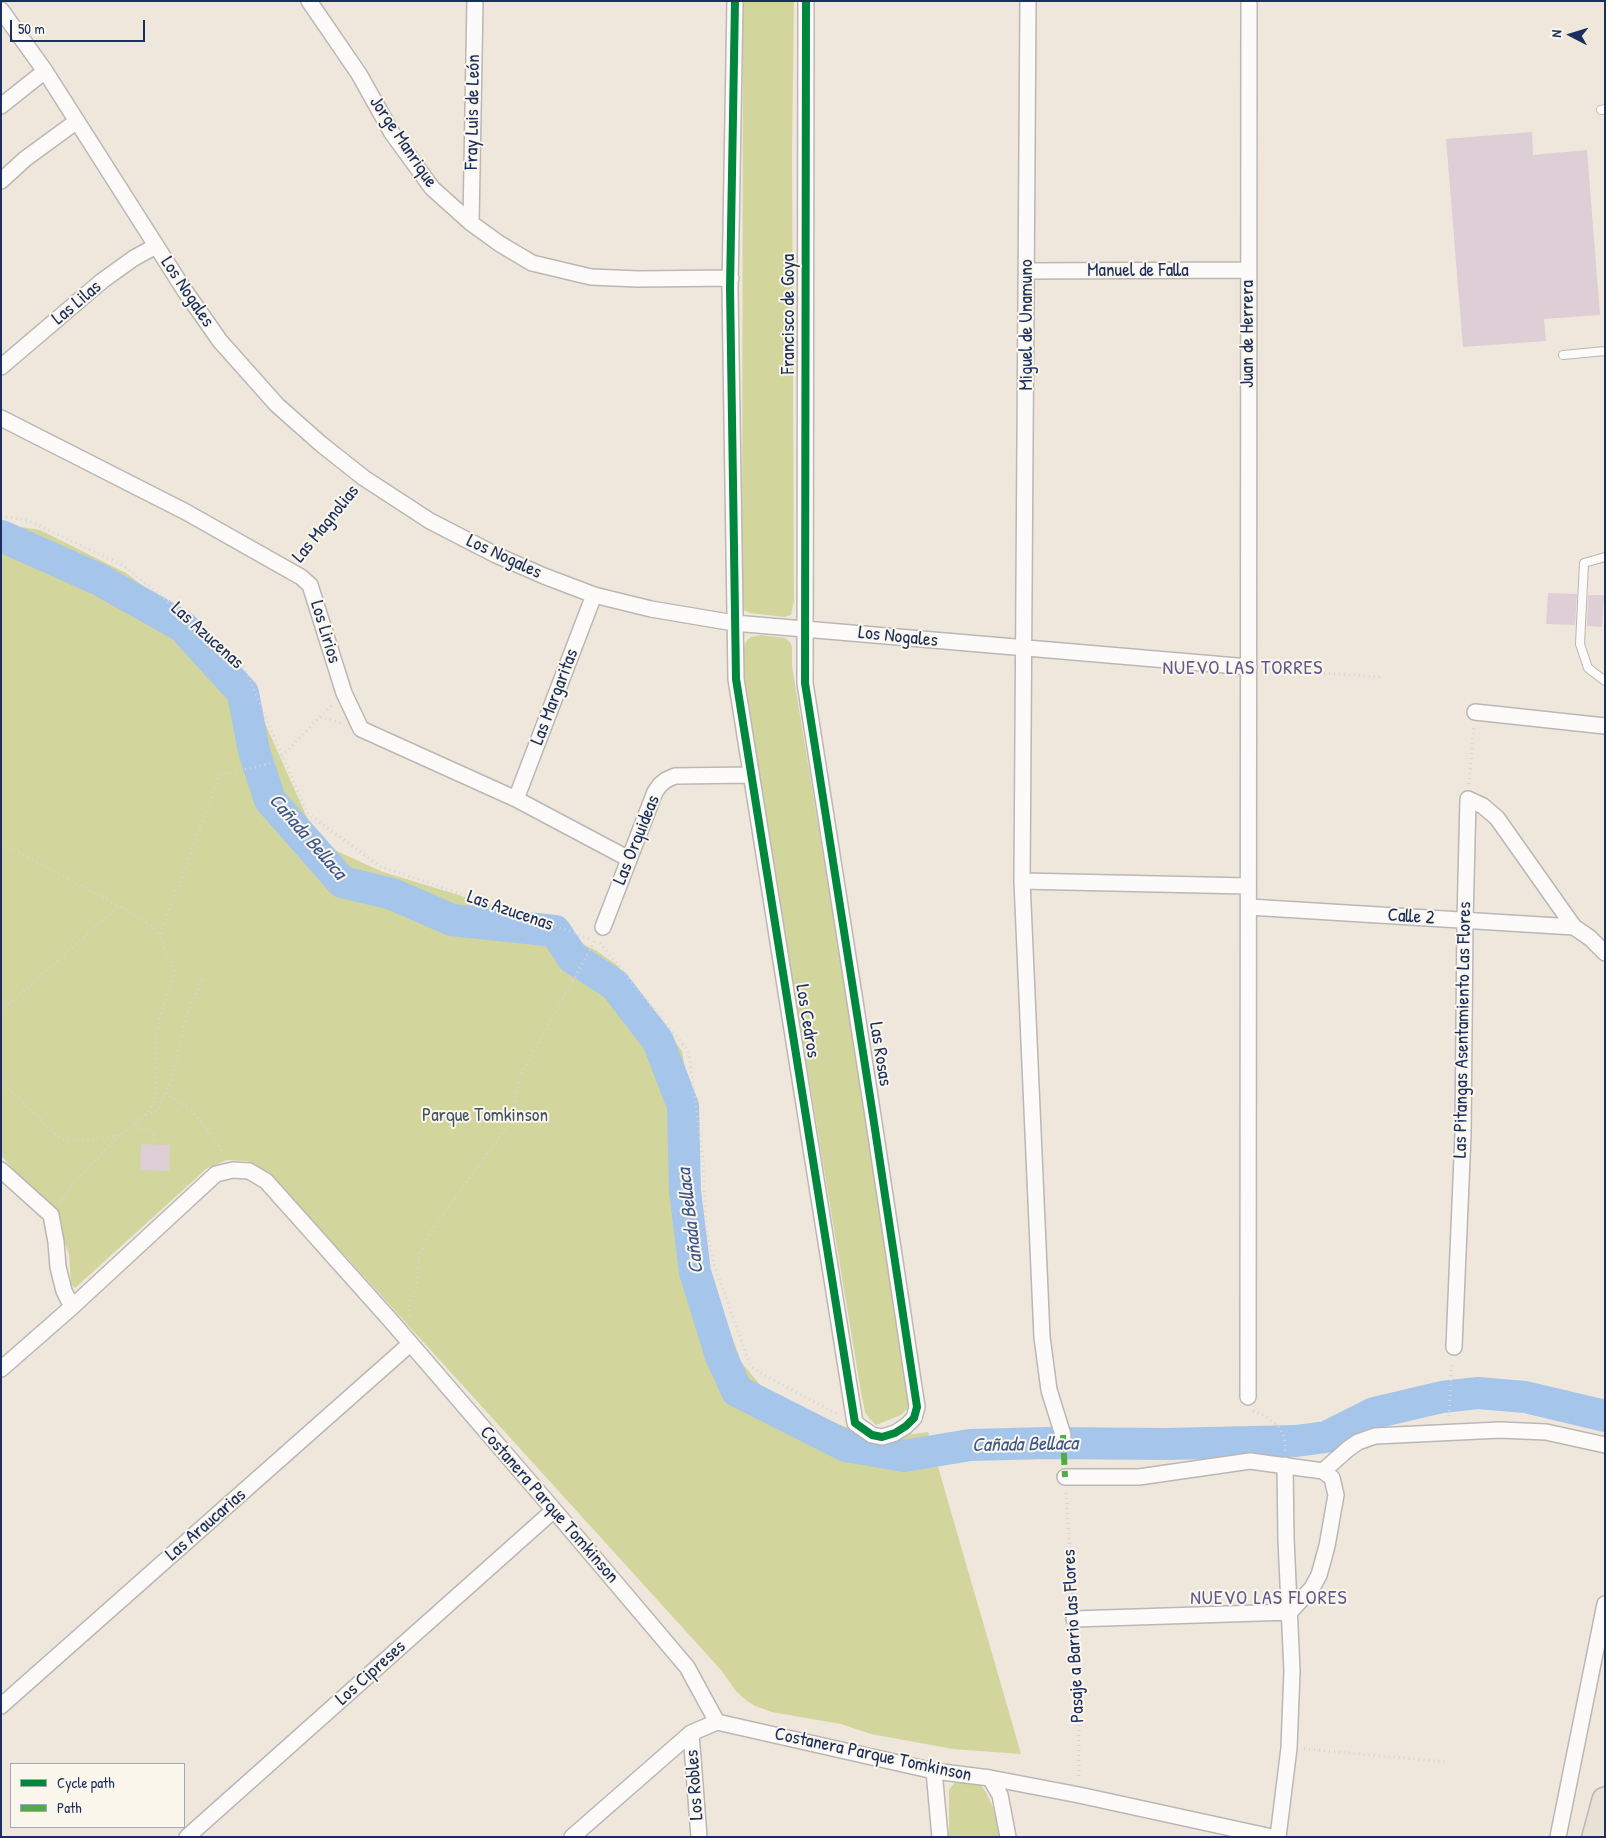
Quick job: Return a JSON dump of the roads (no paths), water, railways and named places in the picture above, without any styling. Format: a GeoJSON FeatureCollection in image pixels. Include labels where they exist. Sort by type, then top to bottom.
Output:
{"type":"FeatureCollection","features":[{"type":"Feature","properties":{"kind":"highway"},"geometry":{"type":"LineString","coordinates":[[1595,1837],[1605,1800]]}},
{"type":"Feature","properties":{"kind":"street","name":"Jorge Manrique"},"geometry":{"type":"LineString","coordinates":[[309,1],[359,74],[392,133],[432,188],[471,223],[500,244],[532,263],[591,277],[638,279],[731,278]]}},
{"type":"Feature","properties":{"kind":"street","name":"Fray Luis de León"},"geometry":{"type":"LineString","coordinates":[[471,223],[475,1]]}},
{"type":"Feature","properties":{"kind":"street"},"geometry":{"type":"LineString","coordinates":[[734,623],[731,278],[736,1]]}},
{"type":"Feature","properties":{"kind":"street","name":"Francisco de Goya"},"geometry":{"type":"LineString","coordinates":[[804,628],[806,1]]}},
{"type":"Feature","properties":{"kind":"street","name":"Miguel de Unamuno"},"geometry":{"type":"LineString","coordinates":[[1028,1],[1022,881],[1042,1337],[1049,1390],[1063,1435]]}},
{"type":"Feature","properties":{"kind":"street","name":"Juan de Herrera"},"geometry":{"type":"LineString","coordinates":[[1248,1397],[1249,1]]}},
{"type":"Feature","properties":{"kind":"street","name":"Los Nogales"},"geometry":{"type":"LineString","coordinates":[[1,10],[45,71],[156,246],[220,341],[277,405],[320,444],[364,478],[438,526],[504,558],[594,594],[651,609],[734,623],[1249,668]]}},
{"type":"Feature","properties":{"kind":"street"},"geometry":{"type":"LineString","coordinates":[[1,106],[45,71]]}},
{"type":"Feature","properties":{"kind":"street"},"geometry":{"type":"LineString","coordinates":[[1,181],[25,158],[77,121]]}},
{"type":"Feature","properties":{"kind":"street","name":"Las Lilas"},"geometry":{"type":"LineString","coordinates":[[1,367],[102,281],[134,258],[156,246]]}},
{"type":"Feature","properties":{"kind":"street","name":"Manuel de Falla"},"geometry":{"type":"LineString","coordinates":[[1027,271],[1248,270]]}},
{"type":"Feature","properties":{"kind":"street","name":"Los Lirios"},"geometry":{"type":"LineString","coordinates":[[1,418],[186,512],[300,576],[310,585],[344,693],[361,729],[516,799]]}},
{"type":"Feature","properties":{"kind":"street","name":"Las Margaritas"},"geometry":{"type":"LineString","coordinates":[[516,799],[594,594]]}},
{"type":"Feature","properties":{"kind":"street","name":"Los Cedros"},"geometry":{"type":"LineString","coordinates":[[734,623],[736,679],[856,1423]]}},
{"type":"Feature","properties":{"kind":"street","name":"Las Rosas"},"geometry":{"type":"LineString","coordinates":[[804,628],[805,684],[917,1407],[914,1418],[906,1426],[895,1433],[882,1437],[872,1435],[856,1423]]}},
{"type":"Feature","properties":{"kind":"street"},"geometry":{"type":"LineString","coordinates":[[1475,712],[1605,726]]}},
{"type":"Feature","properties":{"kind":"street","name":"Las Orquideas"},"geometry":{"type":"LineString","coordinates":[[603,927],[655,792],[666,780],[675,776],[751,775]]}},
{"type":"Feature","properties":{"kind":"street"},"geometry":{"type":"LineString","coordinates":[[516,799],[629,859]]}},
{"type":"Feature","properties":{"kind":"street","name":"Las Pitangas Asentamiento Las Flores"},"geometry":{"type":"LineString","coordinates":[[1454,1348],[1463,1134],[1468,799],[1490,811],[1498,818],[1574,927]]}},
{"type":"Feature","properties":{"kind":"street"},"geometry":{"type":"LineString","coordinates":[[1022,881],[1248,886]]}},
{"type":"Feature","properties":{"kind":"street","name":"Calle 2"},"geometry":{"type":"LineString","coordinates":[[1249,907],[1574,927]]}},
{"type":"Feature","properties":{"kind":"street"},"geometry":{"type":"LineString","coordinates":[[1574,927],[1590,938],[1605,953]]}},
{"type":"Feature","properties":{"kind":"street"},"geometry":{"type":"LineString","coordinates":[[1,1170],[51,1215],[58,1267],[64,1291],[72,1307],[1,1369]]}},
{"type":"Feature","properties":{"kind":"street","name":"Costanera Parque Tomkinson"},"geometry":{"type":"LineString","coordinates":[[72,1307],[216,1174],[233,1170],[249,1171],[266,1181],[554,1510],[687,1667],[717,1722],[934,1771],[990,1778],[1079,1795],[1272,1837]]}},
{"type":"Feature","properties":{"kind":"street","name":"Las Araucarias"},"geometry":{"type":"LineString","coordinates":[[1,1706],[410,1344]]}},
{"type":"Feature","properties":{"kind":"street"},"geometry":{"type":"LineString","coordinates":[[1322,1471],[1358,1442],[1375,1436],[1500,1430],[1546,1432],[1605,1445]]}},
{"type":"Feature","properties":{"kind":"street"},"geometry":{"type":"LineString","coordinates":[[1065,1478],[1140,1477],[1243,1462],[1285,1465],[1322,1471],[1332,1478],[1336,1495],[1327,1546],[1319,1575],[1312,1588],[1290,1612],[1074,1619]]}},
{"type":"Feature","properties":{"kind":"street"},"geometry":{"type":"LineString","coordinates":[[1278,1837],[1289,1748],[1292,1671],[1286,1539],[1285,1465]]}},
{"type":"Feature","properties":{"kind":"street","name":"Los Cipreses"},"geometry":{"type":"LineString","coordinates":[[187,1837],[554,1510]]}},
{"type":"Feature","properties":{"kind":"street"},"geometry":{"type":"LineString","coordinates":[[1558,1837],[1605,1604]]}},
{"type":"Feature","properties":{"kind":"street"},"geometry":{"type":"LineString","coordinates":[[572,1837],[691,1733],[717,1722]]}},
{"type":"Feature","properties":{"kind":"street","name":"Los Robles"},"geometry":{"type":"LineString","coordinates":[[691,1733],[699,1837]]}},
{"type":"Feature","properties":{"kind":"street"},"geometry":{"type":"LineString","coordinates":[[934,1771],[940,1837]]}},
{"type":"Feature","properties":{"kind":"street"},"geometry":{"type":"LineString","coordinates":[[990,1778],[1000,1795],[1008,1837]]}},
{"type":"Feature","properties":{"kind":"lane"},"geometry":{"type":"LineString","coordinates":[[1563,355],[1605,351]]}},
{"type":"Feature","properties":{"kind":"lane"},"geometry":{"type":"LineString","coordinates":[[1605,557],[1584,564],[1580,644],[1588,668],[1605,681]]}},
{"type":"Feature","properties":{"kind":"waterway","name":"Cañada Bellaca"},"geometry":{"type":"LineString","coordinates":[[1,536],[98,579],[182,626],[243,693],[254,751],[270,800],[342,882],[392,894],[452,920],[555,931],[573,958],[615,985],[658,1041],[683,1106],[685,1191],[695,1272],[721,1356],[737,1391],[846,1446],[904,1456],[970,1445],[1296,1441],[1326,1437],[1374,1413],[1442,1397],[1478,1393],[1525,1397],[1605,1416]]}},
{"type":"Feature","properties":{"kind":"district","name":"NUEVO LAS TORRES"},"geometry":{"type":"Point","coordinates":[1243,669]}},
{"type":"Feature","properties":{"kind":"district","name":"NUEVO LAS FLORES"},"geometry":{"type":"Point","coordinates":[1269,1599]}},
{"type":"Feature","properties":{"kind":"park label","name":"Parque Tomkinson"},"geometry":{"type":"Point","coordinates":[485,1116]}}]}
